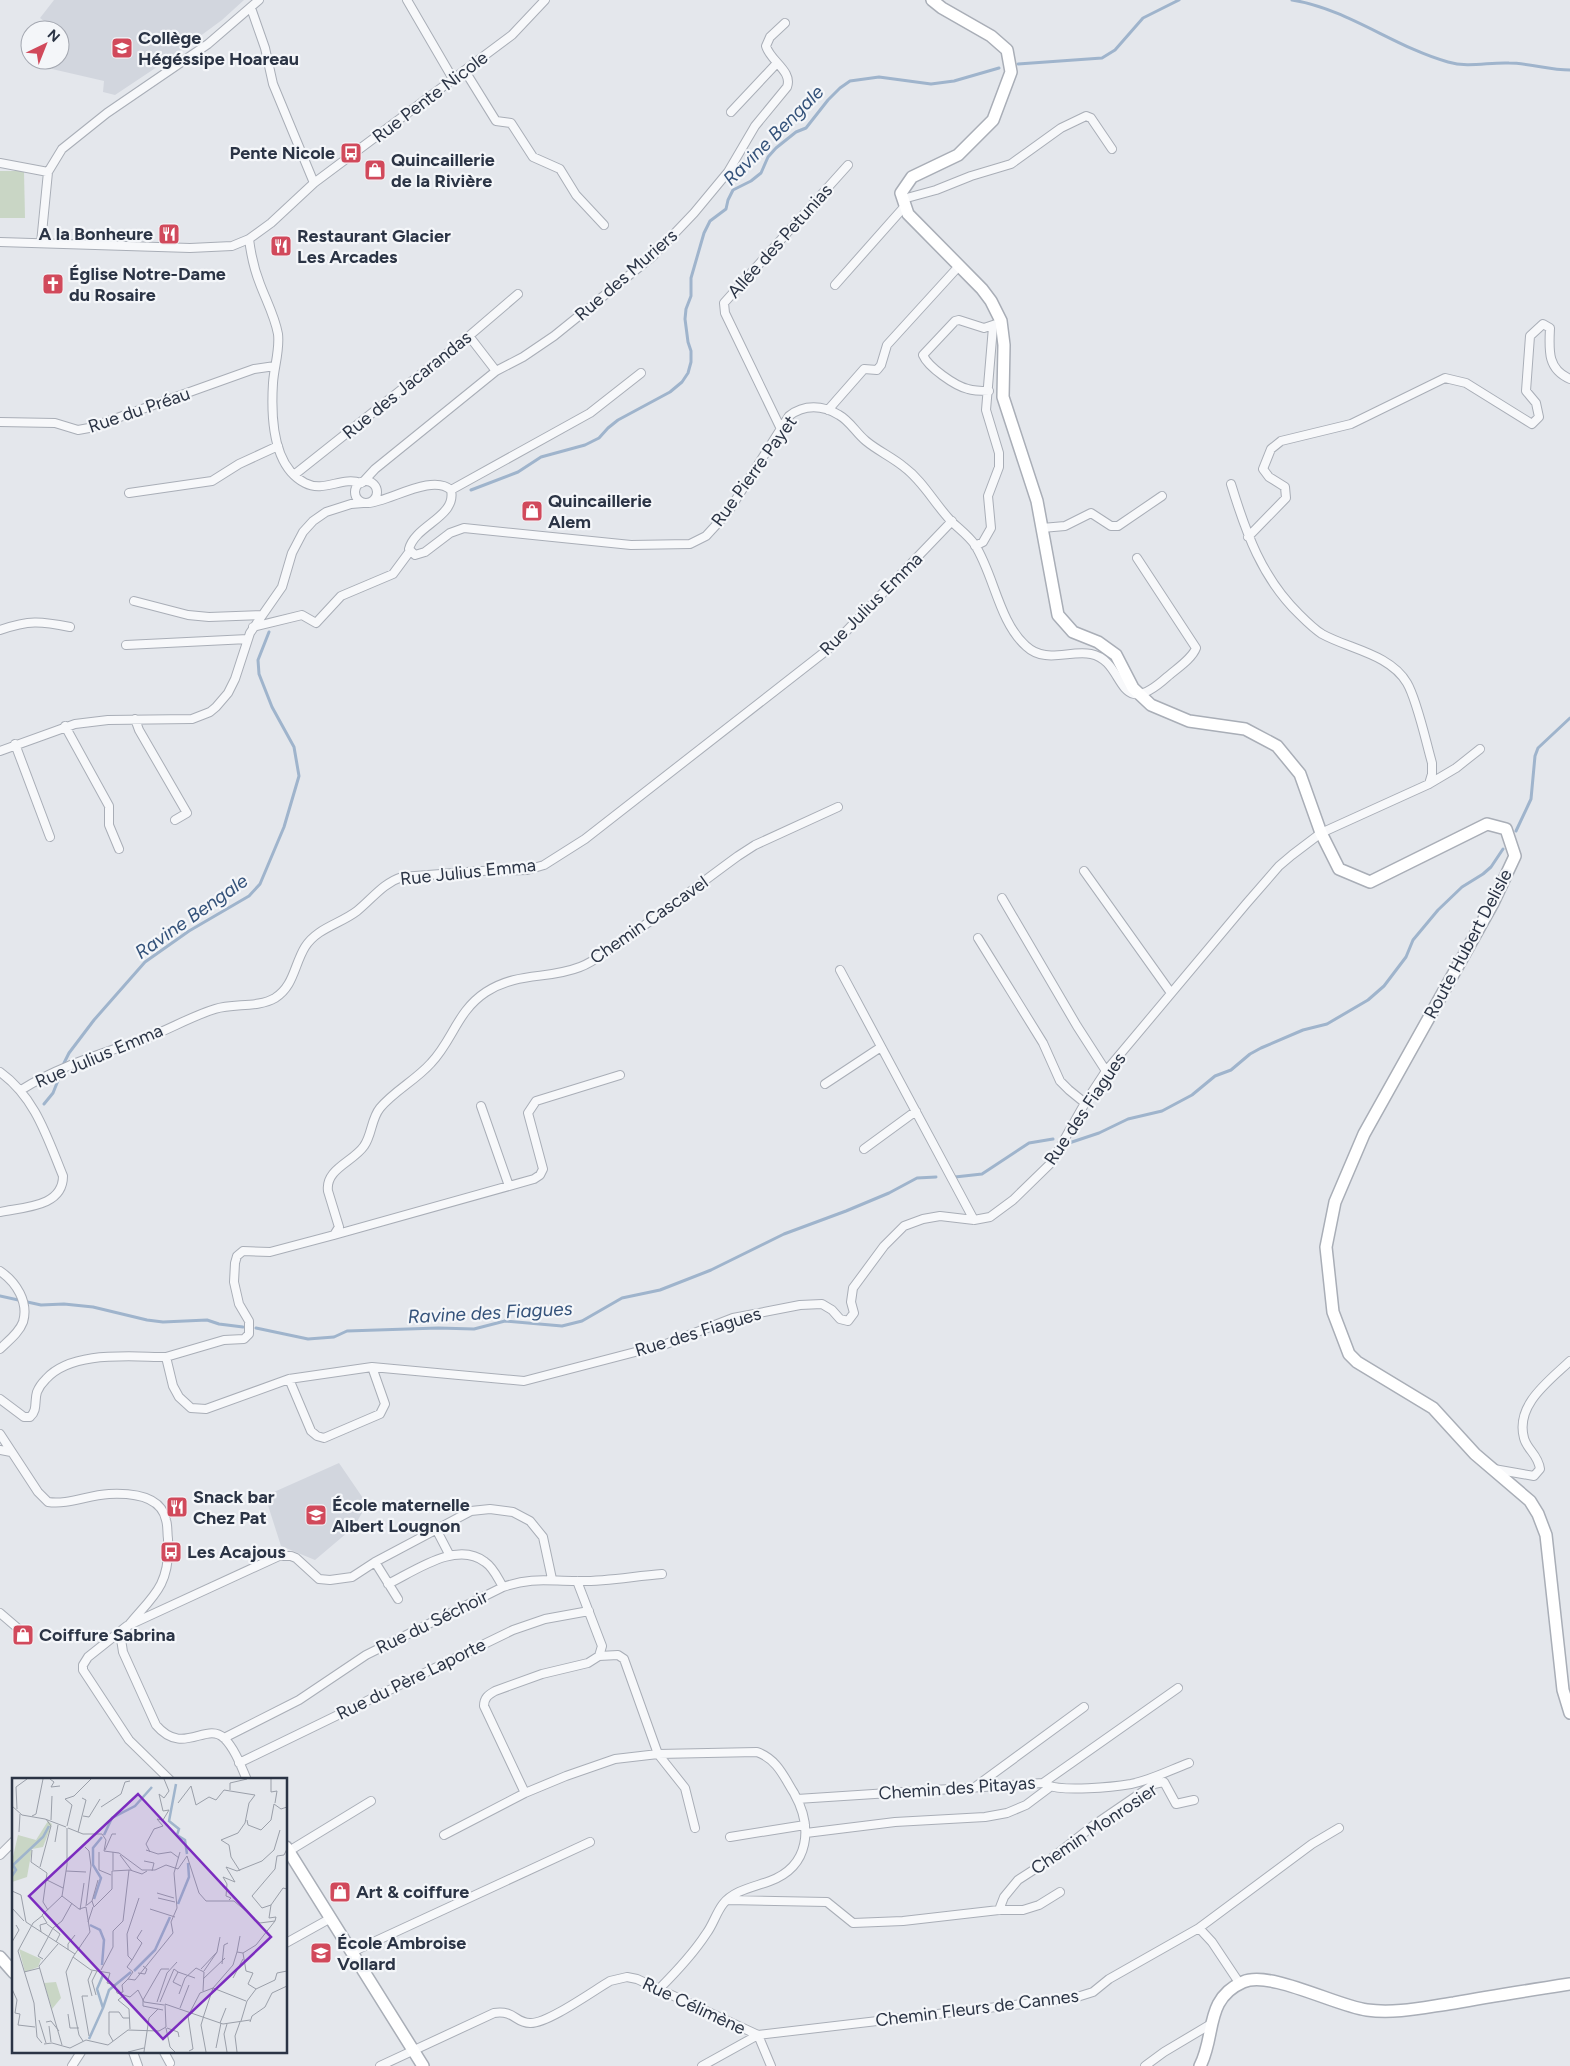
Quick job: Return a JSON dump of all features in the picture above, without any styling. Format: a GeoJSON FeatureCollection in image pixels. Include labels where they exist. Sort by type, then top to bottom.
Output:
{"type":"FeatureCollection","features":[{"type":"Feature","properties":{"kind":"main road"},"geometry":{"type":"LineString","coordinates":[[904,202],[901,193],[912,177],[958,155],[993,120],[1011,72],[1007,50],[991,36],[942,8],[932,0]]}},
{"type":"Feature","properties":{"kind":"main road","name":"Route Hubert Delisle"},"geometry":{"type":"LineString","coordinates":[[904,202],[908,214],[992,301],[1004,345],[1003,397],[1020,442],[1037,501],[1058,615],[1073,632],[1098,642],[1116,654],[1133,688],[1151,705],[1188,721],[1245,729],[1277,746],[1300,774],[1321,833],[1339,869],[1370,882],[1487,824],[1506,828],[1515,856],[1493,903],[1364,1134],[1335,1202],[1326,1247],[1333,1312],[1349,1354],[1357,1362],[1434,1408],[1475,1454],[1530,1501],[1538,1514],[1546,1535],[1563,1690],[1570,1712]]}},
{"type":"Feature","properties":{"kind":"main road"},"geometry":{"type":"LineString","coordinates":[[288,1851],[423,2066]]}},
{"type":"Feature","properties":{"kind":"main road"},"geometry":{"type":"LineString","coordinates":[[0,1957],[12,1971]]}},
{"type":"Feature","properties":{"kind":"main road"},"geometry":{"type":"LineString","coordinates":[[1200,2066],[1208,2044],[1214,2010],[1224,1995],[1240,1984],[1255,1980],[1267,1980],[1364,2010],[1394,2012],[1570,1984]]}},
{"type":"Feature","properties":{"kind":"street"},"geometry":{"type":"LineString","coordinates":[[41,243],[48,172],[57,154],[74,138],[208,44],[259,0]]}},
{"type":"Feature","properties":{"kind":"street"},"geometry":{"type":"LineString","coordinates":[[407,0],[453,79]]}},
{"type":"Feature","properties":{"kind":"street","name":"Rue Pente Nicole"},"geometry":{"type":"LineString","coordinates":[[0,242],[190,248],[232,246],[249,239],[267,227],[314,183],[512,35],[545,0]]}},
{"type":"Feature","properties":{"kind":"street"},"geometry":{"type":"LineString","coordinates":[[250,8],[266,48],[272,84],[314,183]]}},
{"type":"Feature","properties":{"kind":"street","name":"Rue des Muriers"},"geometry":{"type":"LineString","coordinates":[[362,482],[496,371],[523,357],[588,310],[653,256],[694,213],[728,172],[756,126],[787,87],[789,82],[787,76],[769,54],[766,46],[770,38],[785,23]]}},
{"type":"Feature","properties":{"kind":"street"},"geometry":{"type":"LineString","coordinates":[[731,112],[777,63]]}},
{"type":"Feature","properties":{"kind":"street"},"geometry":{"type":"LineString","coordinates":[[465,71],[496,121],[511,122],[533,157],[560,169],[576,195],[604,225]]}},
{"type":"Feature","properties":{"kind":"street"},"geometry":{"type":"LineString","coordinates":[[835,285],[904,202],[971,176],[1011,164],[1061,128],[1086,116],[1091,118],[1112,149]]}},
{"type":"Feature","properties":{"kind":"street"},"geometry":{"type":"LineString","coordinates":[[0,164],[48,172]]}},
{"type":"Feature","properties":{"kind":"street","name":"Allée des Petunias"},"geometry":{"type":"LineString","coordinates":[[781,429],[725,313],[724,303],[848,165]]}},
{"type":"Feature","properties":{"kind":"street"},"geometry":{"type":"LineString","coordinates":[[249,239],[254,269],[278,334],[273,385],[274,425],[278,446],[284,460],[294,474],[312,486],[329,486],[352,481],[368,482],[396,494]]}},
{"type":"Feature","properties":{"kind":"street"},"geometry":{"type":"LineString","coordinates":[[959,266],[888,345],[882,365],[877,370],[864,369],[828,410],[838,414],[865,440],[910,472],[952,521],[965,533],[975,546],[1008,622],[1026,647],[1042,655],[1085,654],[1099,657],[1111,669],[1124,688],[1129,692],[1140,694],[1162,682],[1196,648],[1137,558]]}},
{"type":"Feature","properties":{"kind":"street","name":"Rue des Jacarandas"},"geometry":{"type":"LineString","coordinates":[[294,474],[469,336],[518,294]]}},
{"type":"Feature","properties":{"kind":"street"},"geometry":{"type":"LineString","coordinates":[[975,546],[983,542],[991,528],[988,496],[999,467],[999,453],[986,410],[997,324],[984,328],[959,320],[955,321],[924,355],[926,361],[953,382],[967,390],[988,391]]}},
{"type":"Feature","properties":{"kind":"street"},"geometry":{"type":"LineString","coordinates":[[1248,536],[1286,498],[1285,487],[1269,476],[1263,469],[1271,449],[1281,441],[1351,424],[1444,378],[1466,383],[1532,424],[1539,417],[1536,403],[1526,391],[1530,336],[1543,324],[1550,328],[1549,356],[1560,375],[1570,379]]}},
{"type":"Feature","properties":{"kind":"street"},"geometry":{"type":"LineString","coordinates":[[469,336],[496,371]]}},
{"type":"Feature","properties":{"kind":"street","name":"Rue du Préau"},"geometry":{"type":"LineString","coordinates":[[0,422],[55,423],[78,430],[89,428],[254,369],[275,366]]}},
{"type":"Feature","properties":{"kind":"street"},"geometry":{"type":"LineString","coordinates":[[451,490],[590,412],[641,373]]}},
{"type":"Feature","properties":{"kind":"street","name":"Rue Pierre Payet"},"geometry":{"type":"LineString","coordinates":[[410,551],[415,555],[421,554],[450,533],[464,528],[631,545],[690,544],[706,536],[728,512],[790,416],[800,409],[808,407],[828,410]]}},
{"type":"Feature","properties":{"kind":"street"},"geometry":{"type":"LineString","coordinates":[[129,493],[212,481],[239,464],[278,446]]}},
{"type":"Feature","properties":{"kind":"street"},"geometry":{"type":"LineString","coordinates":[[366,503],[376,497],[374,486],[369,476]]}},
{"type":"Feature","properties":{"kind":"street"},"geometry":{"type":"LineString","coordinates":[[343,482],[355,494],[358,500],[366,503]]}},
{"type":"Feature","properties":{"kind":"street"},"geometry":{"type":"LineString","coordinates":[[351,504],[358,485],[362,482]]}},
{"type":"Feature","properties":{"kind":"street"},"geometry":{"type":"LineString","coordinates":[[1231,484],[1248,536],[1274,586],[1308,623],[1325,635],[1384,662],[1408,684],[1432,763],[1432,774],[1429,784]]}},
{"type":"Feature","properties":{"kind":"street"},"geometry":{"type":"LineString","coordinates":[[0,751],[65,726],[88,722],[135,719],[192,719],[210,712],[228,693],[235,679],[253,627],[282,587],[292,553],[303,532],[318,517],[351,504],[382,501],[396,494],[438,485],[451,490]]}},
{"type":"Feature","properties":{"kind":"street"},"geometry":{"type":"LineString","coordinates":[[253,627],[302,615],[316,623],[341,596],[392,574],[410,551],[410,546],[416,536],[444,512],[450,504],[452,499],[451,490]]}},
{"type":"Feature","properties":{"kind":"street"},"geometry":{"type":"LineString","coordinates":[[1042,528],[1065,526],[1091,513],[1111,526],[1118,526],[1162,496]]}},
{"type":"Feature","properties":{"kind":"street","name":"Rue Julius Emma"},"geometry":{"type":"LineString","coordinates":[[20,1090],[53,1071],[151,1036],[189,1018],[218,1008],[272,1000],[283,993],[291,981],[304,948],[312,938],[325,928],[356,912],[394,880],[402,877],[480,871],[527,870],[544,864],[585,839],[831,648],[952,521]]}},
{"type":"Feature","properties":{"kind":"street"},"geometry":{"type":"LineString","coordinates":[[134,601],[209,617],[262,615]]}},
{"type":"Feature","properties":{"kind":"street"},"geometry":{"type":"LineString","coordinates":[[0,630],[23,622],[50,623],[70,627]]}},
{"type":"Feature","properties":{"kind":"street"},"geometry":{"type":"LineString","coordinates":[[126,645],[248,639]]}},
{"type":"Feature","properties":{"kind":"street"},"geometry":{"type":"LineString","coordinates":[[135,719],[139,730],[187,813],[175,820]]}},
{"type":"Feature","properties":{"kind":"street"},"geometry":{"type":"LineString","coordinates":[[65,726],[108,806],[109,825],[119,849]]}},
{"type":"Feature","properties":{"kind":"street"},"geometry":{"type":"LineString","coordinates":[[15,744],[50,837]]}},
{"type":"Feature","properties":{"kind":"street","name":"Rue des Fiagues"},"geometry":{"type":"LineString","coordinates":[[166,1357],[173,1386],[179,1397],[191,1408],[206,1409],[288,1380],[372,1367],[524,1382],[666,1344],[733,1318],[790,1306],[822,1304],[832,1310],[840,1319],[848,1321],[854,1313],[851,1302],[853,1288],[884,1246],[904,1226],[940,1216],[974,1220],[990,1217],[1013,1200],[1051,1163],[1085,1103],[1106,1071],[1279,866],[1321,833],[1429,784],[1456,768],[1480,749]]}},
{"type":"Feature","properties":{"kind":"street","name":"Chemin Cascavel"},"geometry":{"type":"LineString","coordinates":[[334,1235],[339,1227],[339,1221],[327,1186],[331,1176],[360,1152],[366,1144],[372,1121],[379,1109],[431,1064],[457,1022],[476,999],[514,979],[565,972],[581,967],[630,936],[755,845],[838,807]]}},
{"type":"Feature","properties":{"kind":"street"},"geometry":{"type":"LineString","coordinates":[[1084,871],[1171,993]]}},
{"type":"Feature","properties":{"kind":"street"},"geometry":{"type":"LineString","coordinates":[[1002,898],[1072,1019],[1106,1071]]}},
{"type":"Feature","properties":{"kind":"street"},"geometry":{"type":"LineString","coordinates":[[978,938],[1043,1043],[1060,1081],[1085,1103]]}},
{"type":"Feature","properties":{"kind":"street"},"geometry":{"type":"LineString","coordinates":[[840,970],[974,1220]]}},
{"type":"Feature","properties":{"kind":"street"},"geometry":{"type":"LineString","coordinates":[[825,1084],[882,1047]]}},
{"type":"Feature","properties":{"kind":"street"},"geometry":{"type":"LineString","coordinates":[[0,1072],[30,1101],[40,1120],[63,1176],[63,1185],[59,1192],[45,1203],[0,1212]]}},
{"type":"Feature","properties":{"kind":"street"},"geometry":{"type":"LineString","coordinates":[[0,1399],[24,1417],[30,1417],[36,1407],[37,1392],[41,1386],[50,1375],[68,1365],[97,1358],[166,1357],[224,1340],[244,1339],[249,1334],[249,1321],[240,1304],[234,1282],[235,1263],[240,1253],[252,1250],[277,1250],[534,1179],[540,1176],[543,1169],[528,1113],[531,1106],[536,1101],[620,1075]]}},
{"type":"Feature","properties":{"kind":"street"},"geometry":{"type":"LineString","coordinates":[[482,1106],[509,1186]]}},
{"type":"Feature","properties":{"kind":"street"},"geometry":{"type":"LineString","coordinates":[[864,1149],[916,1111]]}},
{"type":"Feature","properties":{"kind":"street"},"geometry":{"type":"LineString","coordinates":[[0,1271],[8,1276],[18,1288],[24,1305],[23,1322],[15,1335],[0,1349]]}},
{"type":"Feature","properties":{"kind":"street"},"geometry":{"type":"LineString","coordinates":[[1492,1468],[1534,1476],[1540,1469],[1538,1459],[1524,1440],[1522,1421],[1533,1396],[1570,1361]]}},
{"type":"Feature","properties":{"kind":"street"},"geometry":{"type":"LineString","coordinates":[[288,1380],[311,1431],[317,1436],[324,1438],[380,1414],[384,1410],[385,1404],[372,1367]]}},
{"type":"Feature","properties":{"kind":"street"},"geometry":{"type":"LineString","coordinates":[[0,1434],[38,1492],[48,1502],[63,1502],[108,1494],[138,1495],[154,1502],[162,1511],[166,1520],[168,1552],[167,1571],[160,1586],[127,1626],[88,1658],[83,1665],[83,1670],[129,1740],[168,1778]]}},
{"type":"Feature","properties":{"kind":"street"},"geometry":{"type":"LineString","coordinates":[[0,1450],[11,1452]]}},
{"type":"Feature","properties":{"kind":"street"},"geometry":{"type":"LineString","coordinates":[[246,1778],[239,1762],[224,1738],[214,1733],[186,1740],[176,1739],[161,1731],[123,1652],[121,1639],[127,1626],[279,1556],[296,1558],[314,1576],[325,1580],[352,1577],[375,1562],[471,1511],[490,1509],[512,1512],[530,1521],[543,1537],[552,1579]]}},
{"type":"Feature","properties":{"kind":"street"},"geometry":{"type":"LineString","coordinates":[[436,1529],[449,1554]]}},
{"type":"Feature","properties":{"kind":"street"},"geometry":{"type":"LineString","coordinates":[[388,1584],[449,1554],[462,1554],[485,1561],[492,1568],[503,1587]]}},
{"type":"Feature","properties":{"kind":"street"},"geometry":{"type":"LineString","coordinates":[[375,1562],[398,1599]]}},
{"type":"Feature","properties":{"kind":"street","name":"Rue du Séchoir"},"geometry":{"type":"LineString","coordinates":[[224,1738],[300,1700],[366,1655],[503,1587],[516,1583],[552,1579],[577,1581],[662,1574]]}},
{"type":"Feature","properties":{"kind":"street"},"geometry":{"type":"LineString","coordinates":[[577,1581],[602,1646],[599,1656]]}},
{"type":"Feature","properties":{"kind":"street","name":"Rue du Père Laporte"},"geometry":{"type":"LineString","coordinates":[[239,1762],[513,1630],[538,1621],[589,1611]]}},
{"type":"Feature","properties":{"kind":"street"},"geometry":{"type":"LineString","coordinates":[[0,1614],[20,1631]]}},
{"type":"Feature","properties":{"kind":"street"},"geometry":{"type":"LineString","coordinates":[[525,1793],[484,1706],[484,1701],[495,1691],[542,1674],[588,1663],[599,1656],[618,1655],[624,1659],[658,1754],[685,1788],[695,1828]]}},
{"type":"Feature","properties":{"kind":"street","name":"Chemin des Pitayas"},"geometry":{"type":"LineString","coordinates":[[797,1799],[975,1787],[1046,1785],[1178,1688]]}},
{"type":"Feature","properties":{"kind":"street"},"geometry":{"type":"LineString","coordinates":[[975,1787],[1084,1707]]}},
{"type":"Feature","properties":{"kind":"street"},"geometry":{"type":"LineString","coordinates":[[444,1835],[525,1793],[566,1776],[616,1759],[658,1754],[757,1752],[770,1758],[776,1764],[797,1799],[806,1833],[803,1850],[795,1864],[787,1871],[772,1881],[740,1892],[728,1900],[720,1909],[707,1934],[660,1989]]}},
{"type":"Feature","properties":{"kind":"street"},"geometry":{"type":"LineString","coordinates":[[806,1833],[895,1822],[985,1817],[1007,1813],[1026,1804],[1046,1785],[1075,1788],[1132,1784],[1189,1763]]}},
{"type":"Feature","properties":{"kind":"street","name":"Chemin Monrosier"},"geometry":{"type":"LineString","coordinates":[[999,1910],[1004,1897],[1018,1880],[1052,1858],[1094,1825],[1154,1784],[1164,1782],[1176,1804],[1194,1800]]}},
{"type":"Feature","properties":{"kind":"street"},"geometry":{"type":"LineString","coordinates":[[288,1848],[371,1801]]}},
{"type":"Feature","properties":{"kind":"street"},"geometry":{"type":"LineString","coordinates":[[730,1837],[805,1825]]}},
{"type":"Feature","properties":{"kind":"street","name":"Chemin Fleurs de Cannes"},"geometry":{"type":"LineString","coordinates":[[758,2035],[1074,1998],[1093,1992],[1109,1979],[1199,1928],[1312,1844],[1339,1828]]}},
{"type":"Feature","properties":{"kind":"street"},"geometry":{"type":"LineString","coordinates":[[0,1855],[12,1842]]}},
{"type":"Feature","properties":{"kind":"street"},"geometry":{"type":"LineString","coordinates":[[352,1952],[590,1842]]}},
{"type":"Feature","properties":{"kind":"street","name":"Chemin Monrosier"},"geometry":{"type":"LineString","coordinates":[[728,1900],[827,1902],[853,1923],[902,1921],[999,1910],[1024,1910],[1039,1905],[1060,1892]]}},
{"type":"Feature","properties":{"kind":"street"},"geometry":{"type":"LineString","coordinates":[[288,1942],[331,1918]]}},
{"type":"Feature","properties":{"kind":"street"},"geometry":{"type":"LineString","coordinates":[[1199,1928],[1212,1942],[1240,1984]]}},
{"type":"Feature","properties":{"kind":"street","name":"Rue Célimène"},"geometry":{"type":"LineString","coordinates":[[380,2066],[494,2013],[508,2013],[525,2022],[536,2023],[550,2017],[610,1981],[627,1977],[660,1989],[758,2035]]}},
{"type":"Feature","properties":{"kind":"street"},"geometry":{"type":"LineString","coordinates":[[1145,2066],[1164,2052],[1211,2024]]}},
{"type":"Feature","properties":{"kind":"street"},"geometry":{"type":"LineString","coordinates":[[704,2065],[758,2035],[771,2066]]}},
{"type":"Feature","properties":{"kind":"street"},"geometry":{"type":"LineString","coordinates":[[72,2066],[81,2054]]}},
{"type":"Feature","properties":{"kind":"street"},"geometry":{"type":"LineString","coordinates":[[134,2054],[138,2066]]}},
{"type":"Feature","properties":{"kind":"street"},"geometry":{"type":"LineString","coordinates":[[165,2054],[170,2063]]}},
{"type":"Feature","properties":{"kind":"shaded area","name":"Collège Hégéssipe Hoareau"},"geometry":{"type":"Polygon","coordinates":[[[54,0],[244,0],[222,20],[169,59],[115,95],[103,92],[104,81],[56,70],[70,70],[70,20],[43,20],[40,18],[54,0]]]}},
{"type":"Feature","properties":{"kind":"shaded area","name":"École maternelle Albert Lougnon"},"geometry":{"type":"Polygon","coordinates":[[[339,1463],[367,1504],[354,1527],[315,1560],[281,1546],[265,1496],[339,1463]]]}},
{"type":"Feature","properties":{"kind":"green space"},"geometry":{"type":"Polygon","coordinates":[[[0,171],[24,171],[25,218],[0,218],[0,171]]]}},
{"type":"Feature","properties":{"kind":"waterway","name":"Ravine Bengale"},"geometry":{"type":"LineString","coordinates":[[1018,64],[1102,58],[1115,50],[1143,18],[1179,0]]}},
{"type":"Feature","properties":{"kind":"waterway","name":"Ravine Bengale"},"geometry":{"type":"LineString","coordinates":[[1292,0],[1332,11],[1409,47],[1448,62],[1463,65],[1517,63],[1570,70]]}},
{"type":"Feature","properties":{"kind":"waterway","name":"Ravine Bengale"},"geometry":{"type":"LineString","coordinates":[[471,490],[518,472],[541,457],[585,445],[599,438],[618,420],[670,392],[682,382],[688,373],[691,362],[691,351],[685,319],[686,309],[691,296],[691,278],[704,233],[710,221],[726,209],[733,190],[751,181],[761,173],[768,157],[776,148],[796,132],[806,128],[840,88],[850,81],[879,77],[931,84],[954,81],[999,68]]}},
{"type":"Feature","properties":{"kind":"waterway","name":"Ravine Bengale"},"geometry":{"type":"LineString","coordinates":[[64,1063],[69,1053],[94,1020],[145,962],[189,931],[249,896],[260,884],[284,827],[299,776],[294,747],[272,707],[259,674],[258,660],[269,632]]}},
{"type":"Feature","properties":{"kind":"waterway","name":"Ravine des Fiagues"},"geometry":{"type":"LineString","coordinates":[[1516,831],[1531,799],[1535,756],[1538,748],[1570,718]]}},
{"type":"Feature","properties":{"kind":"waterway","name":"Ravine des Fiagues"},"geometry":{"type":"LineString","coordinates":[[1069,1143],[1099,1133],[1128,1119],[1162,1111],[1192,1095],[1215,1076],[1231,1070],[1250,1054],[1261,1048],[1303,1030],[1327,1024],[1368,1000],[1384,986],[1406,957],[1413,940],[1438,910],[1462,887],[1491,867],[1503,849]]}},
{"type":"Feature","properties":{"kind":"waterway","name":"Ravine Bengale"},"geometry":{"type":"LineString","coordinates":[[44,1104],[53,1093],[61,1073]]}},
{"type":"Feature","properties":{"kind":"waterway","name":"Ravine des Fiagues"},"geometry":{"type":"LineString","coordinates":[[955,1177],[982,1174],[1029,1143],[1053,1139]]}},
{"type":"Feature","properties":{"kind":"waterway","name":"Ravine des Fiagues"},"geometry":{"type":"LineString","coordinates":[[256,1328],[308,1339],[334,1337],[347,1331],[438,1328],[474,1329],[505,1321],[562,1326],[582,1321],[622,1298],[660,1290],[711,1270],[784,1234],[889,1193],[917,1178],[936,1177]]}},
{"type":"Feature","properties":{"kind":"waterway","name":"Ravine des Fiagues"},"geometry":{"type":"LineString","coordinates":[[0,1296],[41,1305],[64,1304],[93,1307],[147,1320],[163,1322],[207,1320],[219,1324],[243,1327]]}},
{"type":"Feature","properties":{"kind":"place","name":"Collège Hégéssipe Hoareau"},"geometry":{"type":"Point","coordinates":[122,48]}},
{"type":"Feature","properties":{"kind":"place","name":"Pente Nicole"},"geometry":{"type":"Point","coordinates":[351,153]}},
{"type":"Feature","properties":{"kind":"place","name":"Quincaillerie de la Rivière"},"geometry":{"type":"Point","coordinates":[375,170]}},
{"type":"Feature","properties":{"kind":"place","name":"A la Bonheure"},"geometry":{"type":"Point","coordinates":[169,234]}},
{"type":"Feature","properties":{"kind":"place","name":"Restaurant Glacier Les Arcades"},"geometry":{"type":"Point","coordinates":[281,246]}},
{"type":"Feature","properties":{"kind":"place","name":"Église Notre-Dame du Rosaire"},"geometry":{"type":"Point","coordinates":[53,284]}},
{"type":"Feature","properties":{"kind":"place","name":"Quincaillerie Alem"},"geometry":{"type":"Point","coordinates":[532,511]}},
{"type":"Feature","properties":{"kind":"place","name":"Snack bar Chez Pat"},"geometry":{"type":"Point","coordinates":[177,1507]}},
{"type":"Feature","properties":{"kind":"place","name":"École maternelle Albert Lougnon"},"geometry":{"type":"Point","coordinates":[316,1515]}},
{"type":"Feature","properties":{"kind":"place","name":"Les Acajous"},"geometry":{"type":"Point","coordinates":[171,1552]}},
{"type":"Feature","properties":{"kind":"place","name":"Coiffure Sabrina"},"geometry":{"type":"Point","coordinates":[23,1635]}},
{"type":"Feature","properties":{"kind":"place","name":"Art & coiffure"},"geometry":{"type":"Point","coordinates":[340,1892]}},
{"type":"Feature","properties":{"kind":"place","name":"École Ambroise Vollard"},"geometry":{"type":"Point","coordinates":[321,1953]}}]}
